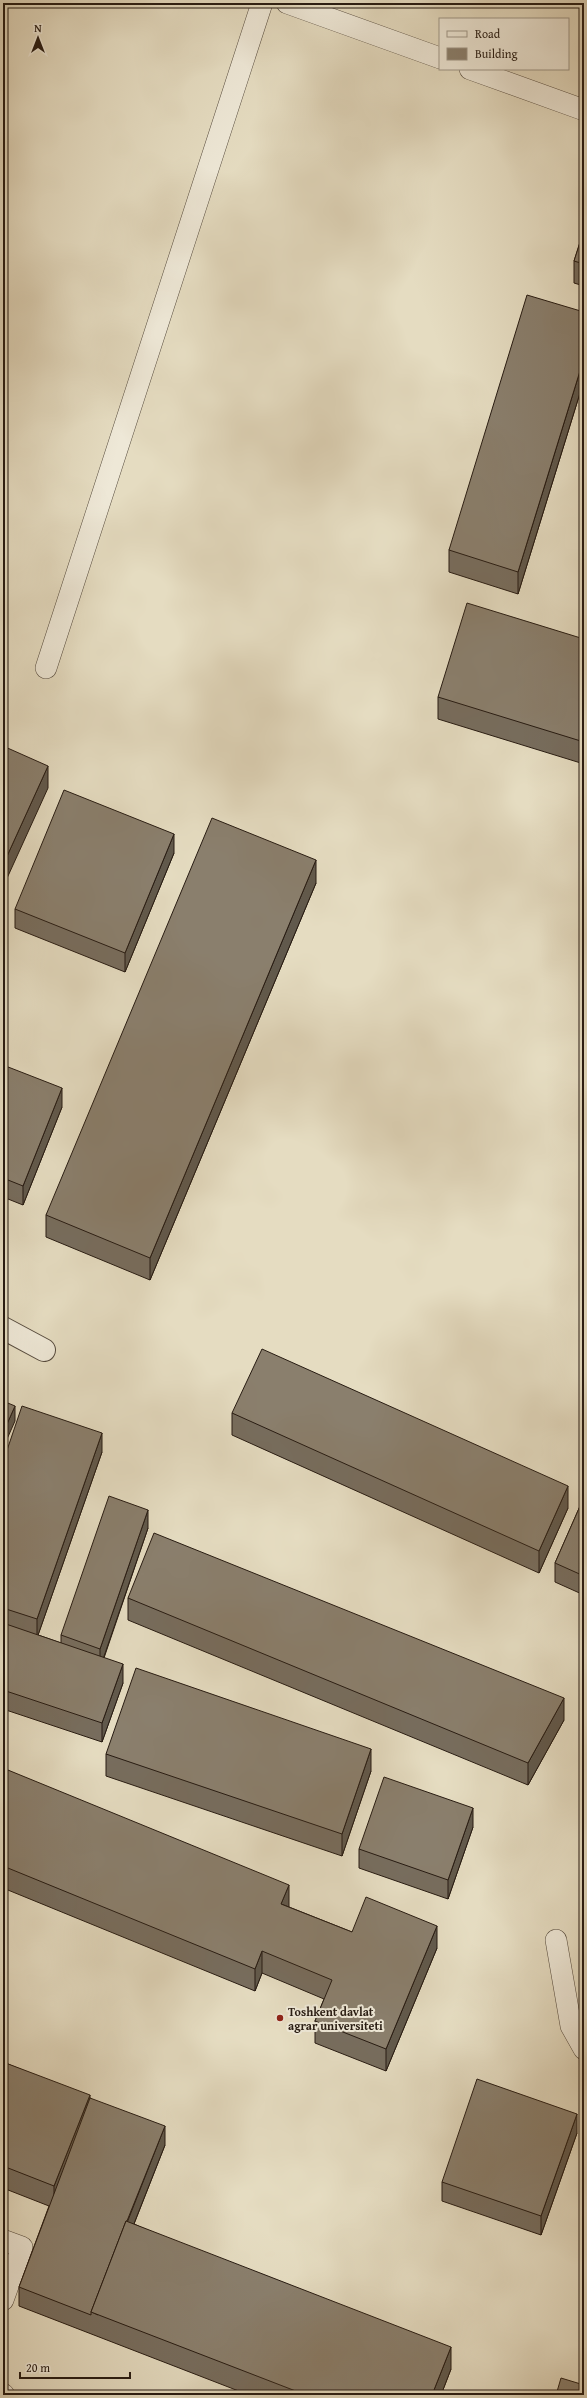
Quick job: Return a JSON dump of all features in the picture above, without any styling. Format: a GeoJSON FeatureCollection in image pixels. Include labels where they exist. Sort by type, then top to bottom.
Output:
{"type":"FeatureCollection","features":[{"type":"Feature","properties":{"kind":"street"},"geometry":{"type":"LineString","coordinates":[[3,1328],[44,1350]]}},
{"type":"Feature","properties":{"kind":"lane"},"geometry":{"type":"LineString","coordinates":[[46,668],[262,3]]}},
{"type":"Feature","properties":{"kind":"lane"},"geometry":{"type":"LineString","coordinates":[[287,3],[439,58]]}},
{"type":"Feature","properties":{"kind":"lane"},"geometry":{"type":"LineString","coordinates":[[473,70],[584,110]]}},
{"type":"Feature","properties":{"kind":"lane"},"geometry":{"type":"LineString","coordinates":[[556,1940],[571,2026],[584,2048]]}},
{"type":"Feature","properties":{"kind":"lane"},"geometry":{"type":"LineString","coordinates":[[3,2240],[22,2247],[3,2300]]}},
{"type":"Feature","properties":{"kind":"building"},"geometry":{"type":"Polygon","coordinates":[[[584,230],[584,264],[574,261],[584,230]]]}},
{"type":"Feature","properties":{"kind":"building"},"geometry":{"type":"Polygon","coordinates":[[[527,295],[584,312],[584,358],[518,572],[449,550],[527,295]]]}},
{"type":"Feature","properties":{"kind":"building"},"geometry":{"type":"Polygon","coordinates":[[[467,603],[584,639],[584,742],[438,697],[467,603]]]}},
{"type":"Feature","properties":{"kind":"building"},"geometry":{"type":"Polygon","coordinates":[[[3,746],[48,766],[3,865],[3,746]]]}},
{"type":"Feature","properties":{"kind":"building"},"geometry":{"type":"Polygon","coordinates":[[[64,790],[174,834],[125,953],[15,909],[64,790]]]}},
{"type":"Feature","properties":{"kind":"building"},"geometry":{"type":"Polygon","coordinates":[[[212,818],[316,860],[150,1258],[46,1215],[212,818]]]}},
{"type":"Feature","properties":{"kind":"building"},"geometry":{"type":"Polygon","coordinates":[[[3,1065],[62,1088],[23,1186],[3,1178],[3,1065]]]}},
{"type":"Feature","properties":{"kind":"building"},"geometry":{"type":"Polygon","coordinates":[[[262,1349],[568,1486],[539,1551],[232,1413],[262,1349]]]}},
{"type":"Feature","properties":{"kind":"building"},"geometry":{"type":"Polygon","coordinates":[[[3,1401],[15,1406],[3,1433],[3,1401]]]}},
{"type":"Feature","properties":{"kind":"building"},"geometry":{"type":"Polygon","coordinates":[[[22,1406],[102,1433],[37,1619],[3,1608],[3,1462],[22,1406]]]}},
{"type":"Feature","properties":{"kind":"building"},"geometry":{"type":"Polygon","coordinates":[[[109,1496],[148,1510],[100,1649],[61,1635],[109,1496]]]}},
{"type":"Feature","properties":{"kind":"building"},"geometry":{"type":"Polygon","coordinates":[[[584,1497],[584,1576],[555,1563],[584,1497]]]}},
{"type":"Feature","properties":{"kind":"building"},"geometry":{"type":"Polygon","coordinates":[[[154,1533],[564,1698],[528,1763],[128,1598],[154,1533]]]}},
{"type":"Feature","properties":{"kind":"building"},"geometry":{"type":"Polygon","coordinates":[[[3,1623],[123,1664],[102,1723],[3,1690],[3,1623]]]}},
{"type":"Feature","properties":{"kind":"building"},"geometry":{"type":"Polygon","coordinates":[[[136,1668],[371,1749],[342,1834],[106,1754],[136,1668]]]}},
{"type":"Feature","properties":{"kind":"building"},"geometry":{"type":"Polygon","coordinates":[[[3,1768],[289,1885],[281,1904],[352,1932],[366,1897],[437,1926],[386,2049],[315,2021],[332,1980],[262,1951],[255,1969],[3,1866],[3,1768]]]}},
{"type":"Feature","properties":{"kind":"building"},"geometry":{"type":"Polygon","coordinates":[[[384,1777],[473,1808],[448,1880],[359,1849],[384,1777]]]}},
{"type":"Feature","properties":{"kind":"building"},"geometry":{"type":"Polygon","coordinates":[[[3,2062],[90,2095],[54,2186],[3,2166],[3,2062]]]}},
{"type":"Feature","properties":{"kind":"building"},"geometry":{"type":"Polygon","coordinates":[[[477,2079],[577,2114],[541,2216],[442,2182],[477,2079]]]}},
{"type":"Feature","properties":{"kind":"building"},"geometry":{"type":"Polygon","coordinates":[[[90,2098],[165,2126],[126,2221],[91,2315],[19,2287],[90,2098]]]}},
{"type":"Feature","properties":{"kind":"building"},"geometry":{"type":"Polygon","coordinates":[[[126,2221],[451,2347],[432,2395],[306,2395],[91,2312],[126,2221]]]}},
{"type":"Feature","properties":{"kind":"building"},"geometry":{"type":"Polygon","coordinates":[[[561,2378],[584,2385],[584,2395],[556,2395],[561,2378]]]}},
{"type":"Feature","properties":{"kind":"place","name":"Toshkent davlat agrar universiteti"},"geometry":{"type":"Point","coordinates":[280,2018]}}]}
